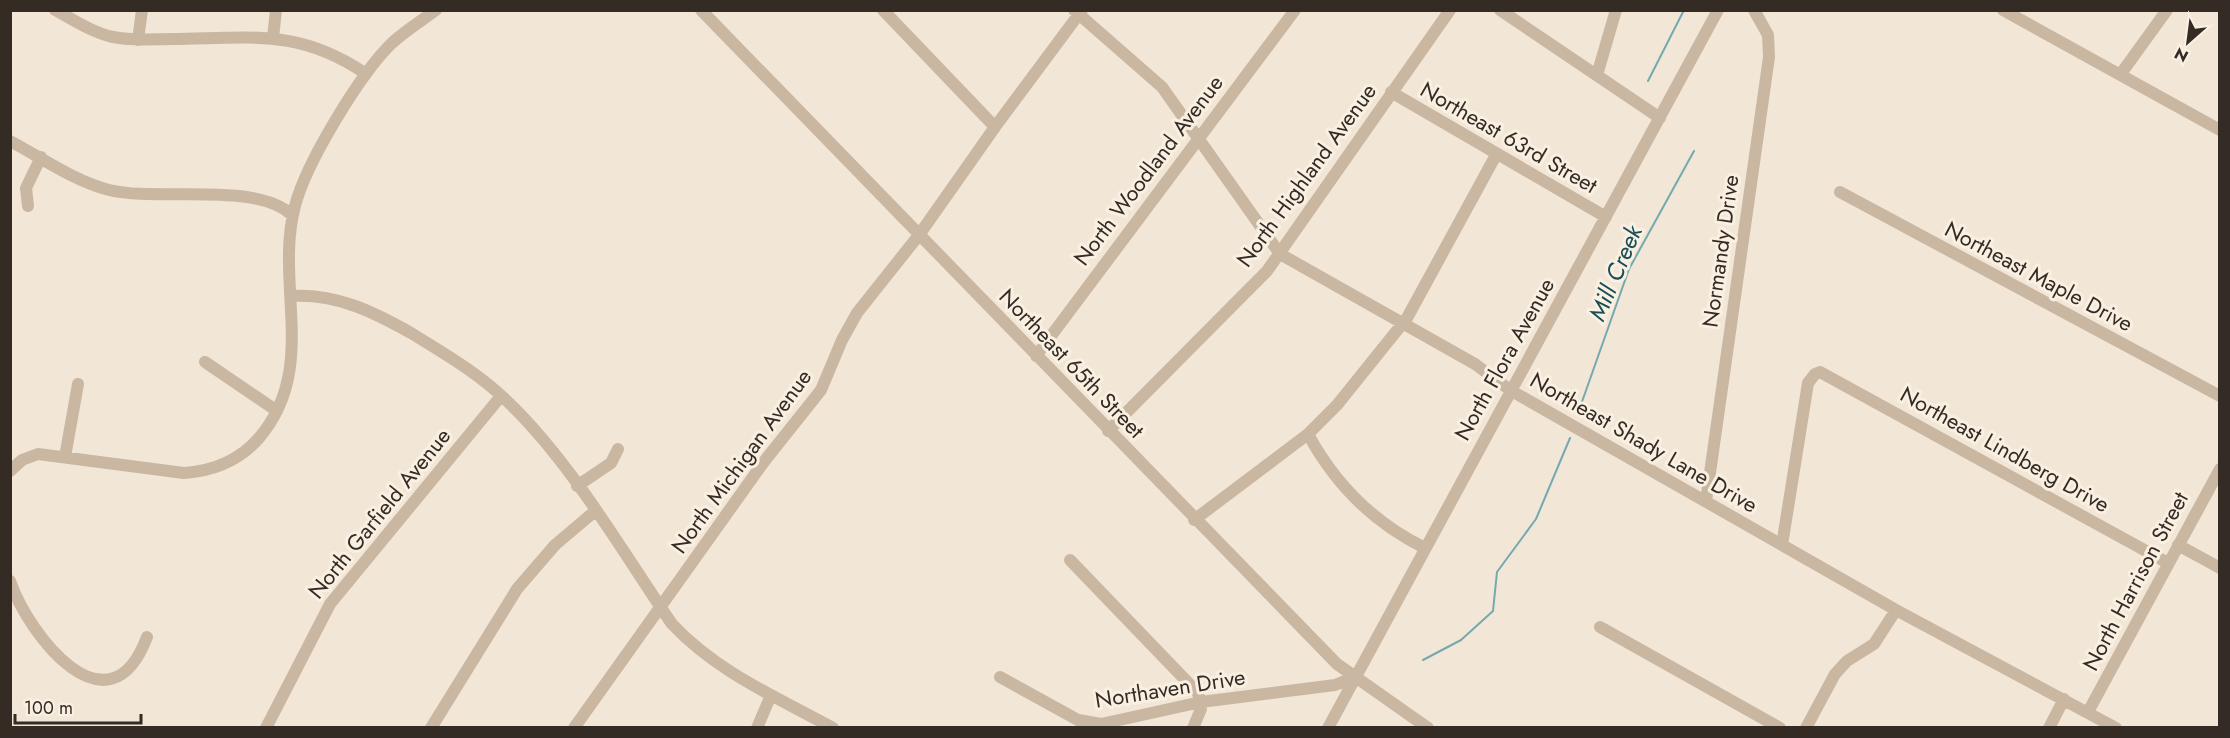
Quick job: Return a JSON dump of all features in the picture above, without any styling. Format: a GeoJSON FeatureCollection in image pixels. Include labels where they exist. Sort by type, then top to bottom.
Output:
{"type":"FeatureCollection","features":[{"type":"Feature","properties":{"kind":"street"},"geometry":{"type":"LineString","coordinates":[[56,10],[96,32],[138,40],[273,38],[325,50],[366,74]]}},
{"type":"Feature","properties":{"kind":"street"},"geometry":{"type":"LineString","coordinates":[[138,40],[142,10]]}},
{"type":"Feature","properties":{"kind":"street"},"geometry":{"type":"LineString","coordinates":[[273,38],[276,10]]}},
{"type":"Feature","properties":{"kind":"street"},"geometry":{"type":"LineString","coordinates":[[10,471],[22,460],[32,455],[65,457],[184,473],[205,471],[243,454],[263,434],[277,411],[287,385],[292,352],[289,241],[292,215],[306,174],[366,74],[392,43],[436,10]]}},
{"type":"Feature","properties":{"kind":"street","name":"Northeast 65th Street"},"geometry":{"type":"LineString","coordinates":[[701,10],[1194,520],[1337,664],[1428,728]]}},
{"type":"Feature","properties":{"kind":"street"},"geometry":{"type":"LineString","coordinates":[[883,10],[995,127]]}},
{"type":"Feature","properties":{"kind":"street","name":"North Woodland Avenue"},"geometry":{"type":"LineString","coordinates":[[1036,356],[1295,10]]}},
{"type":"Feature","properties":{"kind":"street","name":"North Highland Avenue"},"geometry":{"type":"LineString","coordinates":[[1108,431],[1267,271],[1450,10]]}},
{"type":"Feature","properties":{"kind":"street"},"geometry":{"type":"LineString","coordinates":[[1500,10],[1660,117]]}},
{"type":"Feature","properties":{"kind":"street"},"geometry":{"type":"LineString","coordinates":[[1597,75],[1616,10]]}},
{"type":"Feature","properties":{"kind":"street","name":"North Flora Avenue"},"geometry":{"type":"LineString","coordinates":[[1328,728],[1718,10]]}},
{"type":"Feature","properties":{"kind":"street","name":"Normandy Drive"},"geometry":{"type":"LineString","coordinates":[[1706,501],[1769,57],[1768,35],[1754,10]]}},
{"type":"Feature","properties":{"kind":"street"},"geometry":{"type":"LineString","coordinates":[[2120,75],[2167,10]]}},
{"type":"Feature","properties":{"kind":"street","name":"North Michigan Avenue"},"geometry":{"type":"LineString","coordinates":[[574,728],[763,463],[821,390],[849,326],[919,235],[1078,12]]}},
{"type":"Feature","properties":{"kind":"street","name":"Northeast Shady Lane Drive"},"geometry":{"type":"LineString","coordinates":[[1078,12],[1162,87],[1280,254],[1475,364],[1510,390],[1896,610],[2116,728]]}},
{"type":"Feature","properties":{"kind":"street"},"geometry":{"type":"LineString","coordinates":[[2009,12],[2220,130]]}},
{"type":"Feature","properties":{"kind":"street","name":"Northeast 63rd Street"},"geometry":{"type":"LineString","coordinates":[[1391,92],[1606,217]]}},
{"type":"Feature","properties":{"kind":"street"},"geometry":{"type":"LineString","coordinates":[[10,141],[79,178],[108,189],[147,195],[213,195],[243,198],[286,210],[292,215]]}},
{"type":"Feature","properties":{"kind":"street"},"geometry":{"type":"LineString","coordinates":[[1194,520],[1308,434],[1337,405],[1404,323],[1496,155]]}},
{"type":"Feature","properties":{"kind":"street"},"geometry":{"type":"LineString","coordinates":[[28,206],[26,188],[41,157]]}},
{"type":"Feature","properties":{"kind":"street","name":"Northeast Maple Drive"},"geometry":{"type":"LineString","coordinates":[[1840,192],[2220,396]]}},
{"type":"Feature","properties":{"kind":"street"},"geometry":{"type":"LineString","coordinates":[[292,296],[323,296],[350,302],[455,360],[501,396],[545,442],[578,486],[672,624],[706,657],[833,728]]}},
{"type":"Feature","properties":{"kind":"street"},"geometry":{"type":"LineString","coordinates":[[205,362],[277,411]]}},
{"type":"Feature","properties":{"kind":"street","name":"Northeast Lindberg Drive"},"geometry":{"type":"LineString","coordinates":[[1782,545],[1808,383],[1815,374],[1820,372],[2168,563]]}},
{"type":"Feature","properties":{"kind":"street"},"geometry":{"type":"LineString","coordinates":[[65,457],[78,384]]}},
{"type":"Feature","properties":{"kind":"street","name":"North Garfield Avenue"},"geometry":{"type":"LineString","coordinates":[[266,728],[314,630],[347,580],[501,396]]}},
{"type":"Feature","properties":{"kind":"street"},"geometry":{"type":"LineString","coordinates":[[1308,434],[1328,466],[1360,503],[1397,534],[1425,548]]}},
{"type":"Feature","properties":{"kind":"street"},"geometry":{"type":"LineString","coordinates":[[578,486],[611,463],[618,449]]}},
{"type":"Feature","properties":{"kind":"street","name":"North Harrison Street"},"geometry":{"type":"LineString","coordinates":[[2088,712],[2220,469]]}},
{"type":"Feature","properties":{"kind":"street"},"geometry":{"type":"LineString","coordinates":[[431,728],[517,589],[555,545],[594,512]]}},
{"type":"Feature","properties":{"kind":"street"},"geometry":{"type":"LineString","coordinates":[[2178,545],[2220,568]]}},
{"type":"Feature","properties":{"kind":"street"},"geometry":{"type":"LineString","coordinates":[[1070,560],[1198,693],[1201,702],[1199,716],[1193,728]]}},
{"type":"Feature","properties":{"kind":"street"},"geometry":{"type":"LineString","coordinates":[[10,581],[23,612],[44,644],[64,664],[82,674],[103,680],[121,676],[135,661],[147,637]]}},
{"type":"Feature","properties":{"kind":"street"},"geometry":{"type":"LineString","coordinates":[[1806,728],[1835,674],[1881,637],[1896,610]]}},
{"type":"Feature","properties":{"kind":"street"},"geometry":{"type":"LineString","coordinates":[[1600,627],[1779,728]]}},
{"type":"Feature","properties":{"kind":"street","name":"Northaven Drive"},"geometry":{"type":"LineString","coordinates":[[1000,677],[1078,720],[1095,724],[1112,723],[1201,702],[1335,686],[1355,677]]}},
{"type":"Feature","properties":{"kind":"street"},"geometry":{"type":"LineString","coordinates":[[757,728],[771,695]]}},
{"type":"Feature","properties":{"kind":"street"},"geometry":{"type":"LineString","coordinates":[[2049,728],[2064,699]]}},
{"type":"Feature","properties":{"kind":"waterway","name":"Mill Creek"},"geometry":{"type":"LineString","coordinates":[[1648,81],[1684,10]]}},
{"type":"Feature","properties":{"kind":"waterway","name":"Mill Creek"},"geometry":{"type":"LineString","coordinates":[[1578,413],[1629,269],[1694,151]]}},
{"type":"Feature","properties":{"kind":"waterway","name":"Mill Creek"},"geometry":{"type":"LineString","coordinates":[[1423,660],[1461,640],[1493,611],[1497,572],[1536,519],[1570,438]]}}]}
